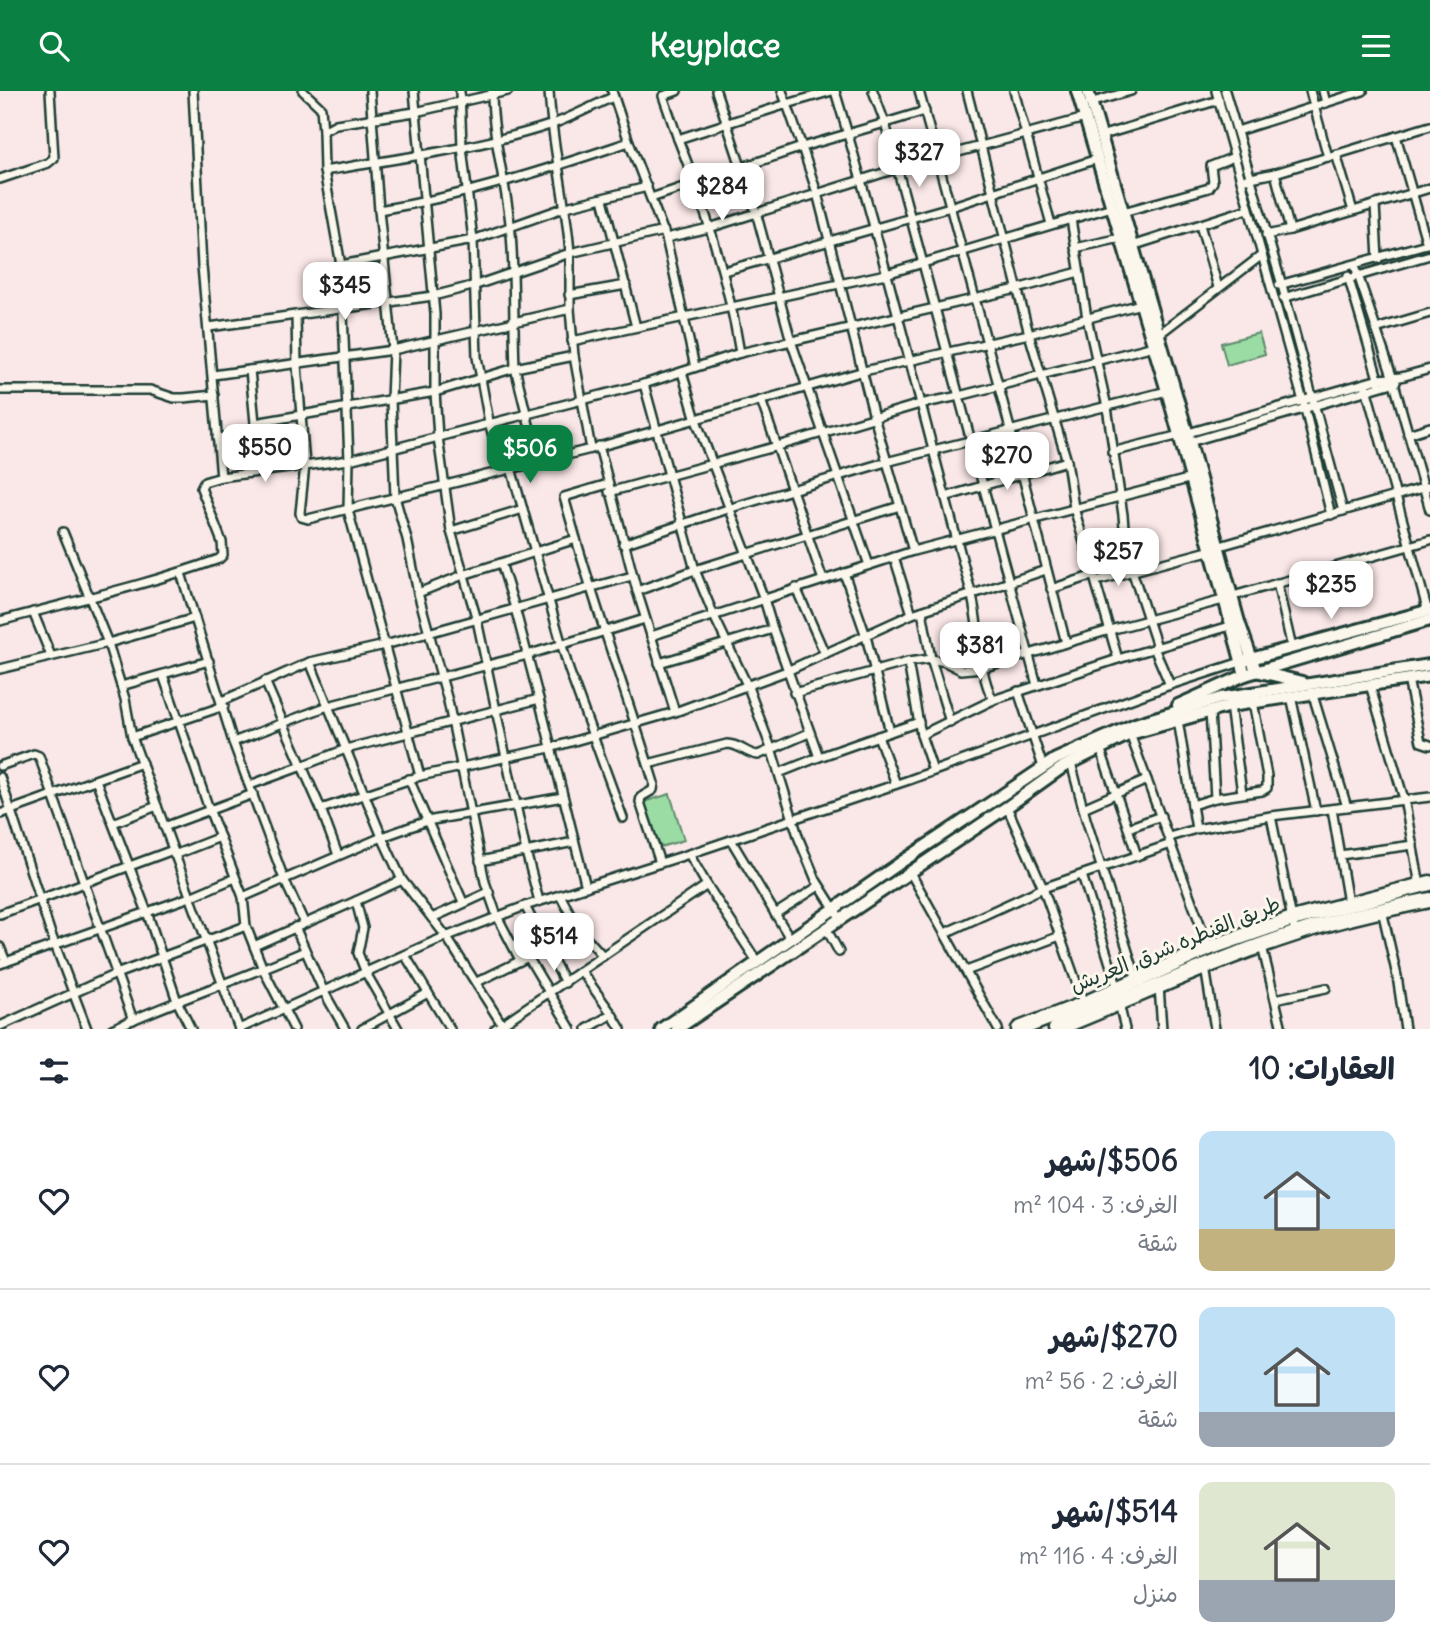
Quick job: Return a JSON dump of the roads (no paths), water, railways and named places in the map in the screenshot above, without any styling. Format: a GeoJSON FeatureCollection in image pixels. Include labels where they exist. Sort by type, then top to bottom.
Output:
{"type":"FeatureCollection","features":[{"type":"Feature","properties":{"kind":"highway","name":"طريق القنطره شرق, العريش"},"geometry":{"type":"LineString","coordinates":[[1019,1029],[1084,1004],[1159,986],[1262,946],[1294,926],[1348,903],[1425,884]]}},
{"type":"Feature","properties":{"kind":"highway","name":"طريق القنطره شرق, العريش"},"geometry":{"type":"LineString","coordinates":[[1056,1029],[1118,996],[1137,980],[1209,948],[1294,926],[1430,900]]}},
{"type":"Feature","properties":{"kind":"main road"},"geometry":{"type":"LineString","coordinates":[[1077,91],[1087,99],[1100,136],[1141,304],[1156,340],[1167,391],[1185,439],[1192,478],[1216,548]]}},
{"type":"Feature","properties":{"kind":"main road"},"geometry":{"type":"LineString","coordinates":[[1087,99],[1085,118],[1097,159],[1118,209]]}},
{"type":"Feature","properties":{"kind":"main road"},"geometry":{"type":"LineString","coordinates":[[1126,244],[1185,439],[1250,673]]}},
{"type":"Feature","properties":{"kind":"main road"},"geometry":{"type":"LineString","coordinates":[[1228,598],[1230,626],[1246,660]]}},
{"type":"Feature","properties":{"kind":"main road"},"geometry":{"type":"LineString","coordinates":[[1246,660],[1351,636],[1429,614]]}},
{"type":"Feature","properties":{"kind":"main road"},"geometry":{"type":"LineString","coordinates":[[661,1029],[682,1022],[826,928],[837,914],[1043,767],[1133,729],[1250,673],[1351,636]]}},
{"type":"Feature","properties":{"kind":"main road"},"geometry":{"type":"LineString","coordinates":[[1133,729],[1259,698],[1430,665]]}},
{"type":"Feature","properties":{"kind":"main road"},"geometry":{"type":"LineString","coordinates":[[1250,673],[1312,688],[1370,685],[1430,676]]}},
{"type":"Feature","properties":{"kind":"main road"},"geometry":{"type":"LineString","coordinates":[[682,1022],[791,940],[910,872],[1071,763],[1133,729],[1221,698],[1291,696],[1312,688]]}},
{"type":"Feature","properties":{"kind":"street"},"geometry":{"type":"LineString","coordinates":[[0,179],[48,163],[54,158],[50,91]]}},
{"type":"Feature","properties":{"kind":"street"},"geometry":{"type":"LineString","coordinates":[[193,91],[202,266],[222,477]]}},
{"type":"Feature","properties":{"kind":"street"},"geometry":{"type":"LineString","coordinates":[[303,91],[321,108],[324,171],[341,265],[349,460],[348,510],[419,776]]}},
{"type":"Feature","properties":{"kind":"street"},"geometry":{"type":"LineString","coordinates":[[370,91],[393,350],[391,400],[395,497],[418,593],[442,675],[480,861],[497,916],[520,960]]}},
{"type":"Feature","properties":{"kind":"street"},"geometry":{"type":"LineString","coordinates":[[414,91],[433,296],[438,437],[451,531],[477,621],[539,901]]}},
{"type":"Feature","properties":{"kind":"street"},"geometry":{"type":"LineString","coordinates":[[460,91],[461,148],[473,240],[475,332],[480,378],[502,470]]}},
{"type":"Feature","properties":{"kind":"street"},"geometry":{"type":"LineString","coordinates":[[323,131],[336,124],[415,112],[509,91]]}},
{"type":"Feature","properties":{"kind":"street"},"geometry":{"type":"LineString","coordinates":[[549,91],[551,124],[566,207],[574,356],[595,447],[675,712]]}},
{"type":"Feature","properties":{"kind":"street"},"geometry":{"type":"LineString","coordinates":[[677,91],[662,94],[724,271],[740,353]]}},
{"type":"Feature","properties":{"kind":"street"},"geometry":{"type":"LineString","coordinates":[[716,91],[756,212],[791,341],[869,565]]}},
{"type":"Feature","properties":{"kind":"street"},"geometry":{"type":"LineString","coordinates":[[782,91],[817,193],[886,462],[913,551]]}},
{"type":"Feature","properties":{"kind":"street"},"geometry":{"type":"LineString","coordinates":[[678,139],[833,91],[862,180],[972,595],[982,667],[993,700]]}},
{"type":"Feature","properties":{"kind":"street"},"geometry":{"type":"LineString","coordinates":[[873,91],[899,168],[1037,685]]}},
{"type":"Feature","properties":{"kind":"street"},"geometry":{"type":"LineString","coordinates":[[919,91],[1023,473],[1066,643]]}},
{"type":"Feature","properties":{"kind":"street"},"geometry":{"type":"LineString","coordinates":[[967,91],[1029,334],[1067,461],[1074,508],[1118,659]]}},
{"type":"Feature","properties":{"kind":"street"},"geometry":{"type":"LineString","coordinates":[[1014,91],[1051,224]]}},
{"type":"Feature","properties":{"kind":"street"},"geometry":{"type":"LineString","coordinates":[[1087,99],[1131,91]]}},
{"type":"Feature","properties":{"kind":"street"},"geometry":{"type":"LineString","coordinates":[[1216,91],[1276,300],[1331,515]]}},
{"type":"Feature","properties":{"kind":"street"},"geometry":{"type":"LineString","coordinates":[[1225,91],[1286,297],[1343,512]]}},
{"type":"Feature","properties":{"kind":"street"},"geometry":{"type":"LineString","coordinates":[[1310,91],[1353,211]]}},
{"type":"Feature","properties":{"kind":"street"},"geometry":{"type":"LineString","coordinates":[[1322,91],[1326,103]]}},
{"type":"Feature","properties":{"kind":"street"},"geometry":{"type":"LineString","coordinates":[[1237,131],[1363,91]]}},
{"type":"Feature","properties":{"kind":"street"},"geometry":{"type":"LineString","coordinates":[[492,93],[495,139],[510,226],[515,368],[538,461]]}},
{"type":"Feature","properties":{"kind":"street"},"geometry":{"type":"LineString","coordinates":[[324,171],[419,156],[495,139],[551,124],[612,94],[665,235],[695,367]]}},
{"type":"Feature","properties":{"kind":"street"},"geometry":{"type":"LineString","coordinates":[[1100,136],[1219,100]]}},
{"type":"Feature","properties":{"kind":"street"},"geometry":{"type":"LineString","coordinates":[[651,198],[802,147],[925,111]]}},
{"type":"Feature","properties":{"kind":"street"},"geometry":{"type":"LineString","coordinates":[[209,327],[433,296],[570,253],[709,228],[899,168],[1085,118]]}},
{"type":"Feature","properties":{"kind":"street"},"geometry":{"type":"LineString","coordinates":[[1241,180],[1275,173],[1430,126]]}},
{"type":"Feature","properties":{"kind":"street"},"geometry":{"type":"LineString","coordinates":[[1276,300],[1427,256],[1396,136]]}},
{"type":"Feature","properties":{"kind":"street"},"geometry":{"type":"LineString","coordinates":[[379,210],[423,203],[504,183],[628,142]]}},
{"type":"Feature","properties":{"kind":"street"},"geometry":{"type":"LineString","coordinates":[[572,341],[886,274],[1051,224],[1209,188],[1213,181],[1211,166],[1234,157]]}},
{"type":"Feature","properties":{"kind":"street"},"geometry":{"type":"LineString","coordinates":[[724,271],[874,230],[1097,159]]}},
{"type":"Feature","properties":{"kind":"street"},"geometry":{"type":"LineString","coordinates":[[1275,173],[1290,230]]}},
{"type":"Feature","properties":{"kind":"street"},"geometry":{"type":"LineString","coordinates":[[341,265],[473,240],[566,207],[647,187]]}},
{"type":"Feature","properties":{"kind":"street"},"geometry":{"type":"LineString","coordinates":[[1266,235],[1430,188]]}},
{"type":"Feature","properties":{"kind":"street"},"geometry":{"type":"LineString","coordinates":[[603,199],[636,327]]}},
{"type":"Feature","properties":{"kind":"street"},"geometry":{"type":"LineString","coordinates":[[1375,205],[1378,259]]}},
{"type":"Feature","properties":{"kind":"street"},"geometry":{"type":"LineString","coordinates":[[1075,248],[1126,244],[1200,225],[1248,209]]}},
{"type":"Feature","properties":{"kind":"street"},"geometry":{"type":"LineString","coordinates":[[1071,219],[1087,318],[1107,407],[1123,515],[1124,540],[1147,620],[1170,685]]}},
{"type":"Feature","properties":{"kind":"street"},"geometry":{"type":"LineString","coordinates":[[1200,225],[1218,287]]}},
{"type":"Feature","properties":{"kind":"street"},"geometry":{"type":"LineString","coordinates":[[1272,287],[1426,245]]}},
{"type":"Feature","properties":{"kind":"street"},"geometry":{"type":"LineString","coordinates":[[660,863],[640,802],[641,797],[654,788],[648,764],[604,632],[564,497],[669,475],[920,404],[1096,362],[1156,340],[1218,287],[1262,255]]}},
{"type":"Feature","properties":{"kind":"street"},"geometry":{"type":"LineString","coordinates":[[1355,266],[1427,487],[1430,510]]}},
{"type":"Feature","properties":{"kind":"street"},"geometry":{"type":"LineString","coordinates":[[1345,268],[1380,383]]}},
{"type":"Feature","properties":{"kind":"street"},"geometry":{"type":"LineString","coordinates":[[0,621],[181,573],[219,559],[223,555],[222,542],[201,488],[204,482],[267,469],[349,460],[644,383],[740,353],[936,309],[1079,272]]}},
{"type":"Feature","properties":{"kind":"street"},"geometry":{"type":"LineString","coordinates":[[569,295],[626,285]]}},
{"type":"Feature","properties":{"kind":"street"},"geometry":{"type":"LineString","coordinates":[[296,315],[304,465],[301,517],[314,519],[445,483],[656,431],[863,371],[1029,334],[1141,304]]}},
{"type":"Feature","properties":{"kind":"street"},"geometry":{"type":"LineString","coordinates":[[212,375],[393,350],[570,309]]}},
{"type":"Feature","properties":{"kind":"street"},"geometry":{"type":"LineString","coordinates":[[1376,329],[1430,313]]}},
{"type":"Feature","properties":{"kind":"street"},"geometry":{"type":"LineString","coordinates":[[255,423],[435,392],[515,368],[574,356]]}},
{"type":"Feature","properties":{"kind":"street"},"geometry":{"type":"LineString","coordinates":[[1112,452],[1185,439],[1305,409],[1430,369]]}},
{"type":"Feature","properties":{"kind":"street"},"geometry":{"type":"LineString","coordinates":[[250,370],[255,423],[267,469]]}},
{"type":"Feature","properties":{"kind":"street"},"geometry":{"type":"LineString","coordinates":[[682,372],[696,420],[765,599],[786,671],[818,757]]}},
{"type":"Feature","properties":{"kind":"street"},"geometry":{"type":"LineString","coordinates":[[644,383],[695,570],[748,687],[771,748],[792,819],[819,885],[837,914]]}},
{"type":"Feature","properties":{"kind":"street"},"geometry":{"type":"LineString","coordinates":[[1185,439],[1312,398],[1366,388]]}},
{"type":"Feature","properties":{"kind":"street"},"geometry":{"type":"LineString","coordinates":[[1366,388],[1429,614]]}},
{"type":"Feature","properties":{"kind":"street"},"geometry":{"type":"LineString","coordinates":[[0,390],[150,390],[174,398],[214,395]]}},
{"type":"Feature","properties":{"kind":"street"},"geometry":{"type":"LineString","coordinates":[[623,544],[886,462],[1167,391]]}},
{"type":"Feature","properties":{"kind":"street"},"geometry":{"type":"LineString","coordinates":[[761,400],[823,580]]}},
{"type":"Feature","properties":{"kind":"street"},"geometry":{"type":"LineString","coordinates":[[1408,433],[1430,427]]}},
{"type":"Feature","properties":{"kind":"street"},"geometry":{"type":"LineString","coordinates":[[217,438],[258,434]]}},
{"type":"Feature","properties":{"kind":"street"},"geometry":{"type":"LineString","coordinates":[[945,497],[1067,461]]}},
{"type":"Feature","properties":{"kind":"street"},"geometry":{"type":"LineString","coordinates":[[511,468],[561,644],[591,736],[623,818]]}},
{"type":"Feature","properties":{"kind":"street"},"geometry":{"type":"LineString","coordinates":[[651,636],[913,551],[956,542],[1192,478]]}},
{"type":"Feature","properties":{"kind":"street"},"geometry":{"type":"LineString","coordinates":[[1051,589],[1216,548],[1427,487]]}},
{"type":"Feature","properties":{"kind":"street"},"geometry":{"type":"LineString","coordinates":[[637,591],[695,570],[900,506]]}},
{"type":"Feature","properties":{"kind":"street"},"geometry":{"type":"LineString","coordinates":[[451,531],[523,509]]}},
{"type":"Feature","properties":{"kind":"street"},"geometry":{"type":"LineString","coordinates":[[63,532],[108,643],[132,737],[205,941],[221,983],[244,1028],[446,936],[524,906],[896,784],[1246,660]]}},
{"type":"Feature","properties":{"kind":"street"},"geometry":{"type":"LineString","coordinates":[[418,593],[463,575],[576,539]]}},
{"type":"Feature","properties":{"kind":"street"},"geometry":{"type":"LineString","coordinates":[[794,693],[908,662],[931,659],[961,670],[982,667],[1430,540]]}},
{"type":"Feature","properties":{"kind":"street"},"geometry":{"type":"LineString","coordinates":[[894,557],[912,614]]}},
{"type":"Feature","properties":{"kind":"street"},"geometry":{"type":"LineString","coordinates":[[501,563],[516,608],[586,887]]}},
{"type":"Feature","properties":{"kind":"street"},"geometry":{"type":"LineString","coordinates":[[321,809],[419,776],[550,748],[675,712],[748,687],[912,614],[1046,571]]}},
{"type":"Feature","properties":{"kind":"street"},"geometry":{"type":"LineString","coordinates":[[181,573],[233,742],[284,879],[303,922]]}},
{"type":"Feature","properties":{"kind":"street"},"geometry":{"type":"LineString","coordinates":[[844,573],[866,636],[890,732]]}},
{"type":"Feature","properties":{"kind":"street"},"geometry":{"type":"LineString","coordinates":[[132,737],[223,703],[310,662],[477,621],[632,576]]}},
{"type":"Feature","properties":{"kind":"street"},"geometry":{"type":"LineString","coordinates":[[1277,583],[1292,648]]}},
{"type":"Feature","properties":{"kind":"street"},"geometry":{"type":"LineString","coordinates":[[796,588],[825,654]]}},
{"type":"Feature","properties":{"kind":"street"},"geometry":{"type":"LineString","coordinates":[[922,611],[931,659],[950,722]]}},
{"type":"Feature","properties":{"kind":"street"},"geometry":{"type":"LineString","coordinates":[[33,612],[51,656]]}},
{"type":"Feature","properties":{"kind":"street"},"geometry":{"type":"LineString","coordinates":[[0,669],[108,643],[195,618]]}},
{"type":"Feature","properties":{"kind":"street"},"geometry":{"type":"LineString","coordinates":[[233,742],[328,706],[527,655],[645,619]]}},
{"type":"Feature","properties":{"kind":"street"},"geometry":{"type":"LineString","coordinates":[[921,735],[993,700],[1018,691],[1230,626]]}},
{"type":"Feature","properties":{"kind":"street"},"geometry":{"type":"LineString","coordinates":[[659,663],[773,629]]}},
{"type":"Feature","properties":{"kind":"street"},"geometry":{"type":"LineString","coordinates":[[121,686],[209,661]]}},
{"type":"Feature","properties":{"kind":"street"},"geometry":{"type":"LineString","coordinates":[[310,662],[402,880],[446,936],[477,982],[501,1028],[707,885]]}},
{"type":"Feature","properties":{"kind":"street"},"geometry":{"type":"LineString","coordinates":[[908,662],[921,735],[933,771]]}},
{"type":"Feature","properties":{"kind":"street"},"geometry":{"type":"LineString","coordinates":[[163,675],[209,809],[243,897],[246,926],[263,969],[294,1029]]}},
{"type":"Feature","properties":{"kind":"street"},"geometry":{"type":"LineString","coordinates":[[1408,679],[1421,742],[1430,745]]}},
{"type":"Feature","properties":{"kind":"street"},"geometry":{"type":"LineString","coordinates":[[265,681],[321,809],[338,855]]}},
{"type":"Feature","properties":{"kind":"street"},"geometry":{"type":"LineString","coordinates":[[1370,685],[1404,799],[1413,845],[1425,884]]}},
{"type":"Feature","properties":{"kind":"street"},"geometry":{"type":"LineString","coordinates":[[1312,688],[1347,807]]}},
{"type":"Feature","properties":{"kind":"street"},"geometry":{"type":"LineString","coordinates":[[1018,691],[1043,767]]}},
{"type":"Feature","properties":{"kind":"street"},"geometry":{"type":"LineString","coordinates":[[1291,696],[1316,811]]}},
{"type":"Feature","properties":{"kind":"street"},"geometry":{"type":"LineString","coordinates":[[1192,804],[1262,791],[1268,786],[1259,698]]}},
{"type":"Feature","properties":{"kind":"street"},"geometry":{"type":"LineString","coordinates":[[250,785],[346,749],[539,699]]}},
{"type":"Feature","properties":{"kind":"street"},"geometry":{"type":"LineString","coordinates":[[1230,706],[1242,793]]}},
{"type":"Feature","properties":{"kind":"street"},"geometry":{"type":"LineString","coordinates":[[1210,711],[1215,798]]}},
{"type":"Feature","properties":{"kind":"street"},"geometry":{"type":"LineString","coordinates":[[1178,720],[1196,829]]}},
{"type":"Feature","properties":{"kind":"street"},"geometry":{"type":"LineString","coordinates":[[779,773],[919,722]]}},
{"type":"Feature","properties":{"kind":"street"},"geometry":{"type":"LineString","coordinates":[[1133,729],[1147,780],[1209,948]]}},
{"type":"Feature","properties":{"kind":"street"},"geometry":{"type":"LineString","coordinates":[[648,764],[727,744],[737,744],[755,755],[809,733]]}},
{"type":"Feature","properties":{"kind":"street"},"geometry":{"type":"LineString","coordinates":[[878,736],[896,784]]}},
{"type":"Feature","properties":{"kind":"street"},"geometry":{"type":"LineString","coordinates":[[1100,748],[1137,856]]}},
{"type":"Feature","properties":{"kind":"street"},"geometry":{"type":"LineString","coordinates":[[0,766],[37,754],[132,1020]]}},
{"type":"Feature","properties":{"kind":"street"},"geometry":{"type":"LineString","coordinates":[[0,814],[142,763]]}},
{"type":"Feature","properties":{"kind":"street"},"geometry":{"type":"LineString","coordinates":[[1071,763],[1137,980]]}},
{"type":"Feature","properties":{"kind":"street"},"geometry":{"type":"LineString","coordinates":[[0,777],[54,943],[87,1029]]}},
{"type":"Feature","properties":{"kind":"street"},"geometry":{"type":"LineString","coordinates":[[409,779],[463,902]]}},
{"type":"Feature","properties":{"kind":"street"},"geometry":{"type":"LineString","coordinates":[[96,780],[147,912],[177,1000],[191,1029]]}},
{"type":"Feature","properties":{"kind":"street"},"geometry":{"type":"LineString","coordinates":[[1083,808],[1147,780]]}},
{"type":"Feature","properties":{"kind":"street"},"geometry":{"type":"LineString","coordinates":[[164,827],[253,794]]}},
{"type":"Feature","properties":{"kind":"street"},"geometry":{"type":"LineString","coordinates":[[243,897],[338,855],[427,821],[563,797]]}},
{"type":"Feature","properties":{"kind":"street"},"geometry":{"type":"LineString","coordinates":[[945,933],[1043,888],[1137,856],[1196,829],[1271,816],[1430,797]]}},
{"type":"Feature","properties":{"kind":"street"},"geometry":{"type":"LineString","coordinates":[[114,823],[157,806]]}},
{"type":"Feature","properties":{"kind":"street"},"geometry":{"type":"LineString","coordinates":[[1007,807],[1043,888],[1084,1004]]}},
{"type":"Feature","properties":{"kind":"street"},"geometry":{"type":"LineString","coordinates":[[1332,810],[1348,903]]}},
{"type":"Feature","properties":{"kind":"street"},"geometry":{"type":"LineString","coordinates":[[1128,828],[1161,816]]}},
{"type":"Feature","properties":{"kind":"street"},"geometry":{"type":"LineString","coordinates":[[1271,816],[1294,926]]}},
{"type":"Feature","properties":{"kind":"street"},"geometry":{"type":"LineString","coordinates":[[0,914],[83,882],[220,837]]}},
{"type":"Feature","properties":{"kind":"street"},"geometry":{"type":"LineString","coordinates":[[731,840],[791,940]]}},
{"type":"Feature","properties":{"kind":"street"},"geometry":{"type":"LineString","coordinates":[[480,861],[574,842]]}},
{"type":"Feature","properties":{"kind":"street"},"geometry":{"type":"LineString","coordinates":[[1340,855],[1413,845]]}},
{"type":"Feature","properties":{"kind":"street"},"geometry":{"type":"LineString","coordinates":[[689,854],[758,963]]}},
{"type":"Feature","properties":{"kind":"street"},"geometry":{"type":"LineString","coordinates":[[910,872],[998,1029]]}},
{"type":"Feature","properties":{"kind":"street"},"geometry":{"type":"LineString","coordinates":[[1082,875],[1118,996],[1125,1029]]}},
{"type":"Feature","properties":{"kind":"street"},"geometry":{"type":"LineString","coordinates":[[0,947],[3,963],[190,897],[235,878]]}},
{"type":"Feature","properties":{"kind":"street"},"geometry":{"type":"LineString","coordinates":[[254,946],[402,880]]}},
{"type":"Feature","properties":{"kind":"street"},"geometry":{"type":"LineString","coordinates":[[775,914],[819,885]]}},
{"type":"Feature","properties":{"kind":"street"},"geometry":{"type":"LineString","coordinates":[[432,918],[489,892]]}},
{"type":"Feature","properties":{"kind":"street"},"geometry":{"type":"LineString","coordinates":[[560,895],[579,928],[603,956]]}},
{"type":"Feature","properties":{"kind":"street"},"geometry":{"type":"LineString","coordinates":[[356,901],[363,928],[358,953],[366,973],[398,1029]]}},
{"type":"Feature","properties":{"kind":"street"},"geometry":{"type":"LineString","coordinates":[[524,906],[565,983]]}},
{"type":"Feature","properties":{"kind":"street"},"geometry":{"type":"LineString","coordinates":[[1382,910],[1397,976],[1404,1029]]}},
{"type":"Feature","properties":{"kind":"street"},"geometry":{"type":"LineString","coordinates":[[0,1026],[116,974],[246,926]]}},
{"type":"Feature","properties":{"kind":"street"},"geometry":{"type":"LineString","coordinates":[[295,927],[324,992],[345,1029]]}},
{"type":"Feature","properties":{"kind":"street"},"geometry":{"type":"LineString","coordinates":[[826,928],[839,952]]}},
{"type":"Feature","properties":{"kind":"street"},"geometry":{"type":"LineString","coordinates":[[966,971],[1060,936]]}},
{"type":"Feature","properties":{"kind":"street"},"geometry":{"type":"LineString","coordinates":[[1262,946],[1282,1029]]}},
{"type":"Feature","properties":{"kind":"street"},"geometry":{"type":"LineString","coordinates":[[112,1029],[177,1000],[305,951]]}},
{"type":"Feature","properties":{"kind":"street"},"geometry":{"type":"LineString","coordinates":[[405,955],[450,1029]]}},
{"type":"Feature","properties":{"kind":"street"},"geometry":{"type":"LineString","coordinates":[[477,982],[526,957],[529,958],[571,1029]]}},
{"type":"Feature","properties":{"kind":"street"},"geometry":{"type":"LineString","coordinates":[[1205,967],[1215,1029]]}},
{"type":"Feature","properties":{"kind":"street"},"geometry":{"type":"LineString","coordinates":[[581,971],[621,1029]]}},
{"type":"Feature","properties":{"kind":"street"},"geometry":{"type":"LineString","coordinates":[[1159,986],[1163,1029]]}},
{"type":"Feature","properties":{"kind":"street"},"geometry":{"type":"LineString","coordinates":[[1275,999],[1326,988]]}},
{"type":"Feature","properties":{"kind":"street"},"geometry":{"type":"LineString","coordinates":[[362,1029],[428,993]]}},
{"type":"Feature","properties":{"kind":"street"},"geometry":{"type":"LineString","coordinates":[[589,1029],[612,1014]]}}]}
